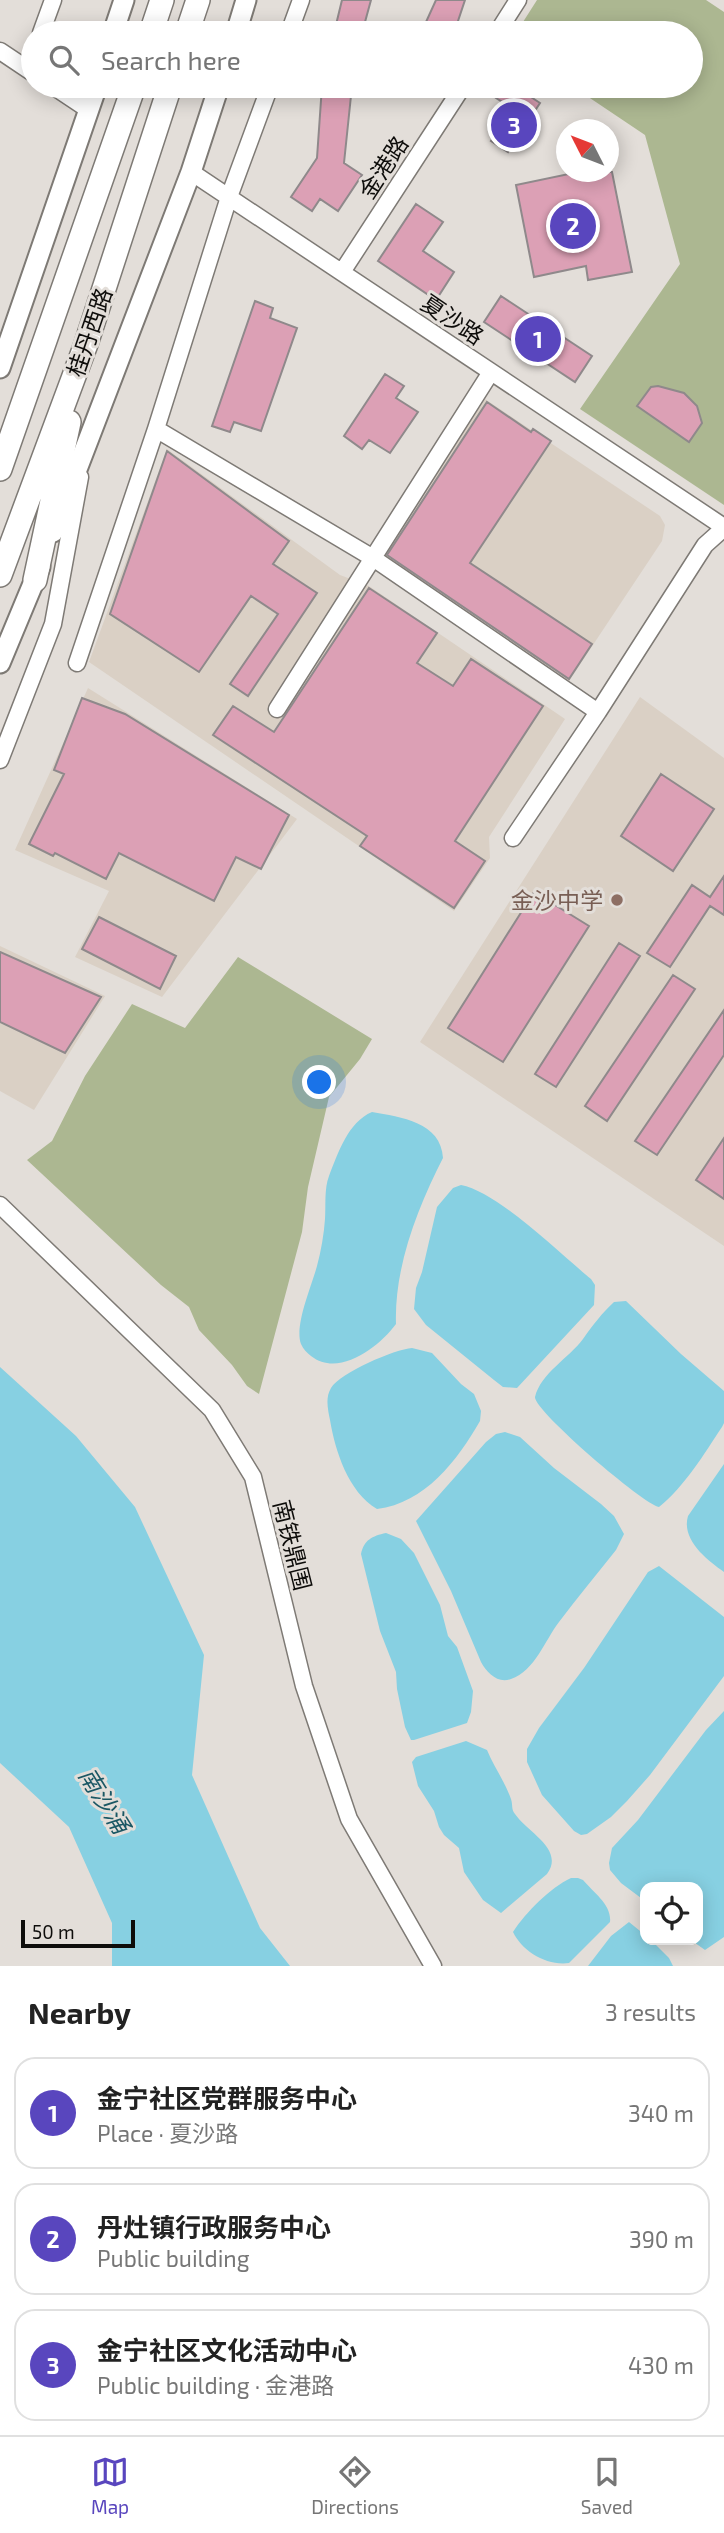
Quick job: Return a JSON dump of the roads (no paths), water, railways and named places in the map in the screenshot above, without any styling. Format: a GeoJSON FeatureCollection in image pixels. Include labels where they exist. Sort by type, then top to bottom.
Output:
{"type":"FeatureCollection","features":[{"type":"Feature","properties":{"kind":"highway"},"geometry":{"type":"LineString","coordinates":[[155,21],[162,0]]}},
{"type":"Feature","properties":{"kind":"highway"},"geometry":{"type":"LineString","coordinates":[[191,21],[198,0]]}},
{"type":"Feature","properties":{"kind":"highway","name":"桂丹西路"},"geometry":{"type":"LineString","coordinates":[[0,469],[130,98]]}},
{"type":"Feature","properties":{"kind":"highway","name":"桂丹西路"},"geometry":{"type":"LineString","coordinates":[[0,575],[86,344],[166,98]]}},
{"type":"Feature","properties":{"kind":"highway"},"geometry":{"type":"LineString","coordinates":[[35,580],[86,344]]}},
{"type":"Feature","properties":{"kind":"highway"},"geometry":{"type":"LineString","coordinates":[[0,455],[23,404]]}},
{"type":"Feature","properties":{"kind":"main road"},"geometry":{"type":"LineString","coordinates":[[117,21],[124,0]]}},
{"type":"Feature","properties":{"kind":"main road"},"geometry":{"type":"LineString","coordinates":[[240,21],[246,0]]}},
{"type":"Feature","properties":{"kind":"main road"},"geometry":{"type":"LineString","coordinates":[[0,368],[93,98]]}},
{"type":"Feature","properties":{"kind":"main road"},"geometry":{"type":"LineString","coordinates":[[0,663],[35,580],[191,172],[215,98]]}},
{"type":"Feature","properties":{"kind":"street"},"geometry":{"type":"LineString","coordinates":[[45,21],[53,0]]}},
{"type":"Feature","properties":{"kind":"street"},"geometry":{"type":"LineString","coordinates":[[294,21],[302,0]]}},
{"type":"Feature","properties":{"kind":"street"},"geometry":{"type":"LineString","coordinates":[[504,21],[518,0]]}},
{"type":"Feature","properties":{"kind":"street"},"geometry":{"type":"LineString","coordinates":[[0,51],[21,62]]}},
{"type":"Feature","properties":{"kind":"street"},"geometry":{"type":"LineString","coordinates":[[71,98],[89,110]]}},
{"type":"Feature","properties":{"kind":"street"},"geometry":{"type":"LineString","coordinates":[[78,663],[229,197],[266,98]]}},
{"type":"Feature","properties":{"kind":"street","name":"金港路"},"geometry":{"type":"LineString","coordinates":[[342,272],[455,98]]}},
{"type":"Feature","properties":{"kind":"street","name":"夏沙路"},"geometry":{"type":"LineString","coordinates":[[191,172],[724,527]]}},
{"type":"Feature","properties":{"kind":"street"},"geometry":{"type":"LineString","coordinates":[[276,709],[491,372]]}},
{"type":"Feature","properties":{"kind":"street"},"geometry":{"type":"LineString","coordinates":[[156,429],[373,558],[598,712]]}},
{"type":"Feature","properties":{"kind":"street"},"geometry":{"type":"LineString","coordinates":[[0,760],[54,624],[86,446]]}},
{"type":"Feature","properties":{"kind":"street"},"geometry":{"type":"LineString","coordinates":[[513,838],[705,545],[724,527]]}},
{"type":"Feature","properties":{"kind":"street","name":"南铁鼎围"},"geometry":{"type":"LineString","coordinates":[[0,1205],[212,1410],[253,1477],[304,1686],[348,1819],[433,1966]]}},
{"type":"Feature","properties":{"kind":"water"},"geometry":{"type":"Polygon","coordinates":[[[372,1112],[418,1123],[435,1136],[441,1146],[443,1158],[417,1217],[403,1259],[396,1303],[396,1324],[379,1342],[358,1357],[334,1364],[322,1362],[305,1351],[299,1336],[322,1242],[327,1181],[350,1131],[356,1123],[372,1112]]]}},
{"type":"Feature","properties":{"kind":"water"},"geometry":{"type":"Polygon","coordinates":[[[461,1185],[493,1199],[510,1211],[595,1285],[594,1305],[517,1388],[503,1387],[426,1325],[414,1309],[416,1288],[437,1207],[453,1188],[461,1185]]]}},
{"type":"Feature","properties":{"kind":"water"},"geometry":{"type":"Polygon","coordinates":[[[626,1301],[724,1391],[722,1427],[686,1480],[659,1507],[633,1491],[569,1437],[539,1405],[535,1397],[543,1380],[577,1346],[606,1310],[614,1302],[626,1301]]]}},
{"type":"Feature","properties":{"kind":"water"},"geometry":{"type":"Polygon","coordinates":[[[412,1348],[432,1353],[474,1394],[481,1411],[480,1421],[461,1451],[438,1478],[410,1498],[377,1509],[358,1492],[344,1469],[332,1432],[328,1396],[336,1382],[356,1369],[412,1348]]]}},
{"type":"Feature","properties":{"kind":"water","name":"南沙涌"},"geometry":{"type":"Polygon","coordinates":[[[0,1367],[76,1436],[135,1507],[204,1655],[192,1775],[260,1928],[290,1966],[112,1966],[112,1923],[69,1827],[0,1763],[0,1367]]]}},
{"type":"Feature","properties":{"kind":"water"},"geometry":{"type":"Polygon","coordinates":[[[505,1432],[520,1437],[554,1468],[601,1504],[614,1516],[624,1534],[616,1550],[559,1622],[533,1662],[519,1675],[502,1680],[486,1670],[481,1662],[451,1591],[416,1521],[486,1442],[496,1434],[505,1432]]]}},
{"type":"Feature","properties":{"kind":"water"},"geometry":{"type":"Polygon","coordinates":[[[724,1464],[724,1572],[697,1548],[688,1533],[687,1525],[688,1516],[724,1464]]]}},
{"type":"Feature","properties":{"kind":"water"},"geometry":{"type":"Polygon","coordinates":[[[386,1533],[401,1539],[414,1553],[440,1605],[448,1636],[457,1647],[473,1691],[467,1723],[414,1740],[411,1740],[405,1727],[396,1672],[380,1631],[361,1554],[369,1539],[386,1533]]]}},
{"type":"Feature","properties":{"kind":"water"},"geometry":{"type":"Polygon","coordinates":[[[659,1566],[724,1617],[724,1676],[650,1775],[627,1801],[611,1817],[587,1834],[581,1835],[574,1831],[542,1795],[527,1762],[527,1749],[648,1572],[659,1566]]]}},
{"type":"Feature","properties":{"kind":"water"},"geometry":{"type":"Polygon","coordinates":[[[724,1711],[724,1937],[705,1950],[698,1945],[703,1945],[703,1882],[640,1882],[640,1897],[621,1883],[610,1870],[609,1863],[612,1848],[638,1820],[706,1730],[724,1711]]]}},
{"type":"Feature","properties":{"kind":"water"},"geometry":{"type":"Polygon","coordinates":[[[466,1741],[487,1750],[509,1793],[514,1812],[543,1842],[551,1857],[547,1874],[501,1913],[483,1900],[464,1872],[459,1848],[439,1827],[434,1811],[418,1786],[412,1762],[416,1757],[466,1741]]]}},
{"type":"Feature","properties":{"kind":"water"},"geometry":{"type":"Polygon","coordinates":[[[571,1878],[583,1880],[601,1900],[608,1910],[610,1922],[569,1963],[544,1960],[522,1945],[513,1932],[539,1901],[571,1878]]]}},
{"type":"Feature","properties":{"kind":"water"},"geometry":{"type":"Polygon","coordinates":[[[629,1922],[640,1931],[640,1945],[656,1945],[673,1966],[588,1966],[611,1936],[629,1922]]]}},
{"type":"Feature","properties":{"kind":"place","name":"金宁社区文化活动中心"},"geometry":{"type":"Point","coordinates":[514,125]}},
{"type":"Feature","properties":{"kind":"place","name":"丹灶镇行政服务中心"},"geometry":{"type":"Point","coordinates":[573,226]}},
{"type":"Feature","properties":{"kind":"place","name":"金宁社区党群服务中心"},"geometry":{"type":"Point","coordinates":[538,339]}},
{"type":"Feature","properties":{"kind":"place","name":"金沙中学"},"geometry":{"type":"Point","coordinates":[617,900]}}]}
